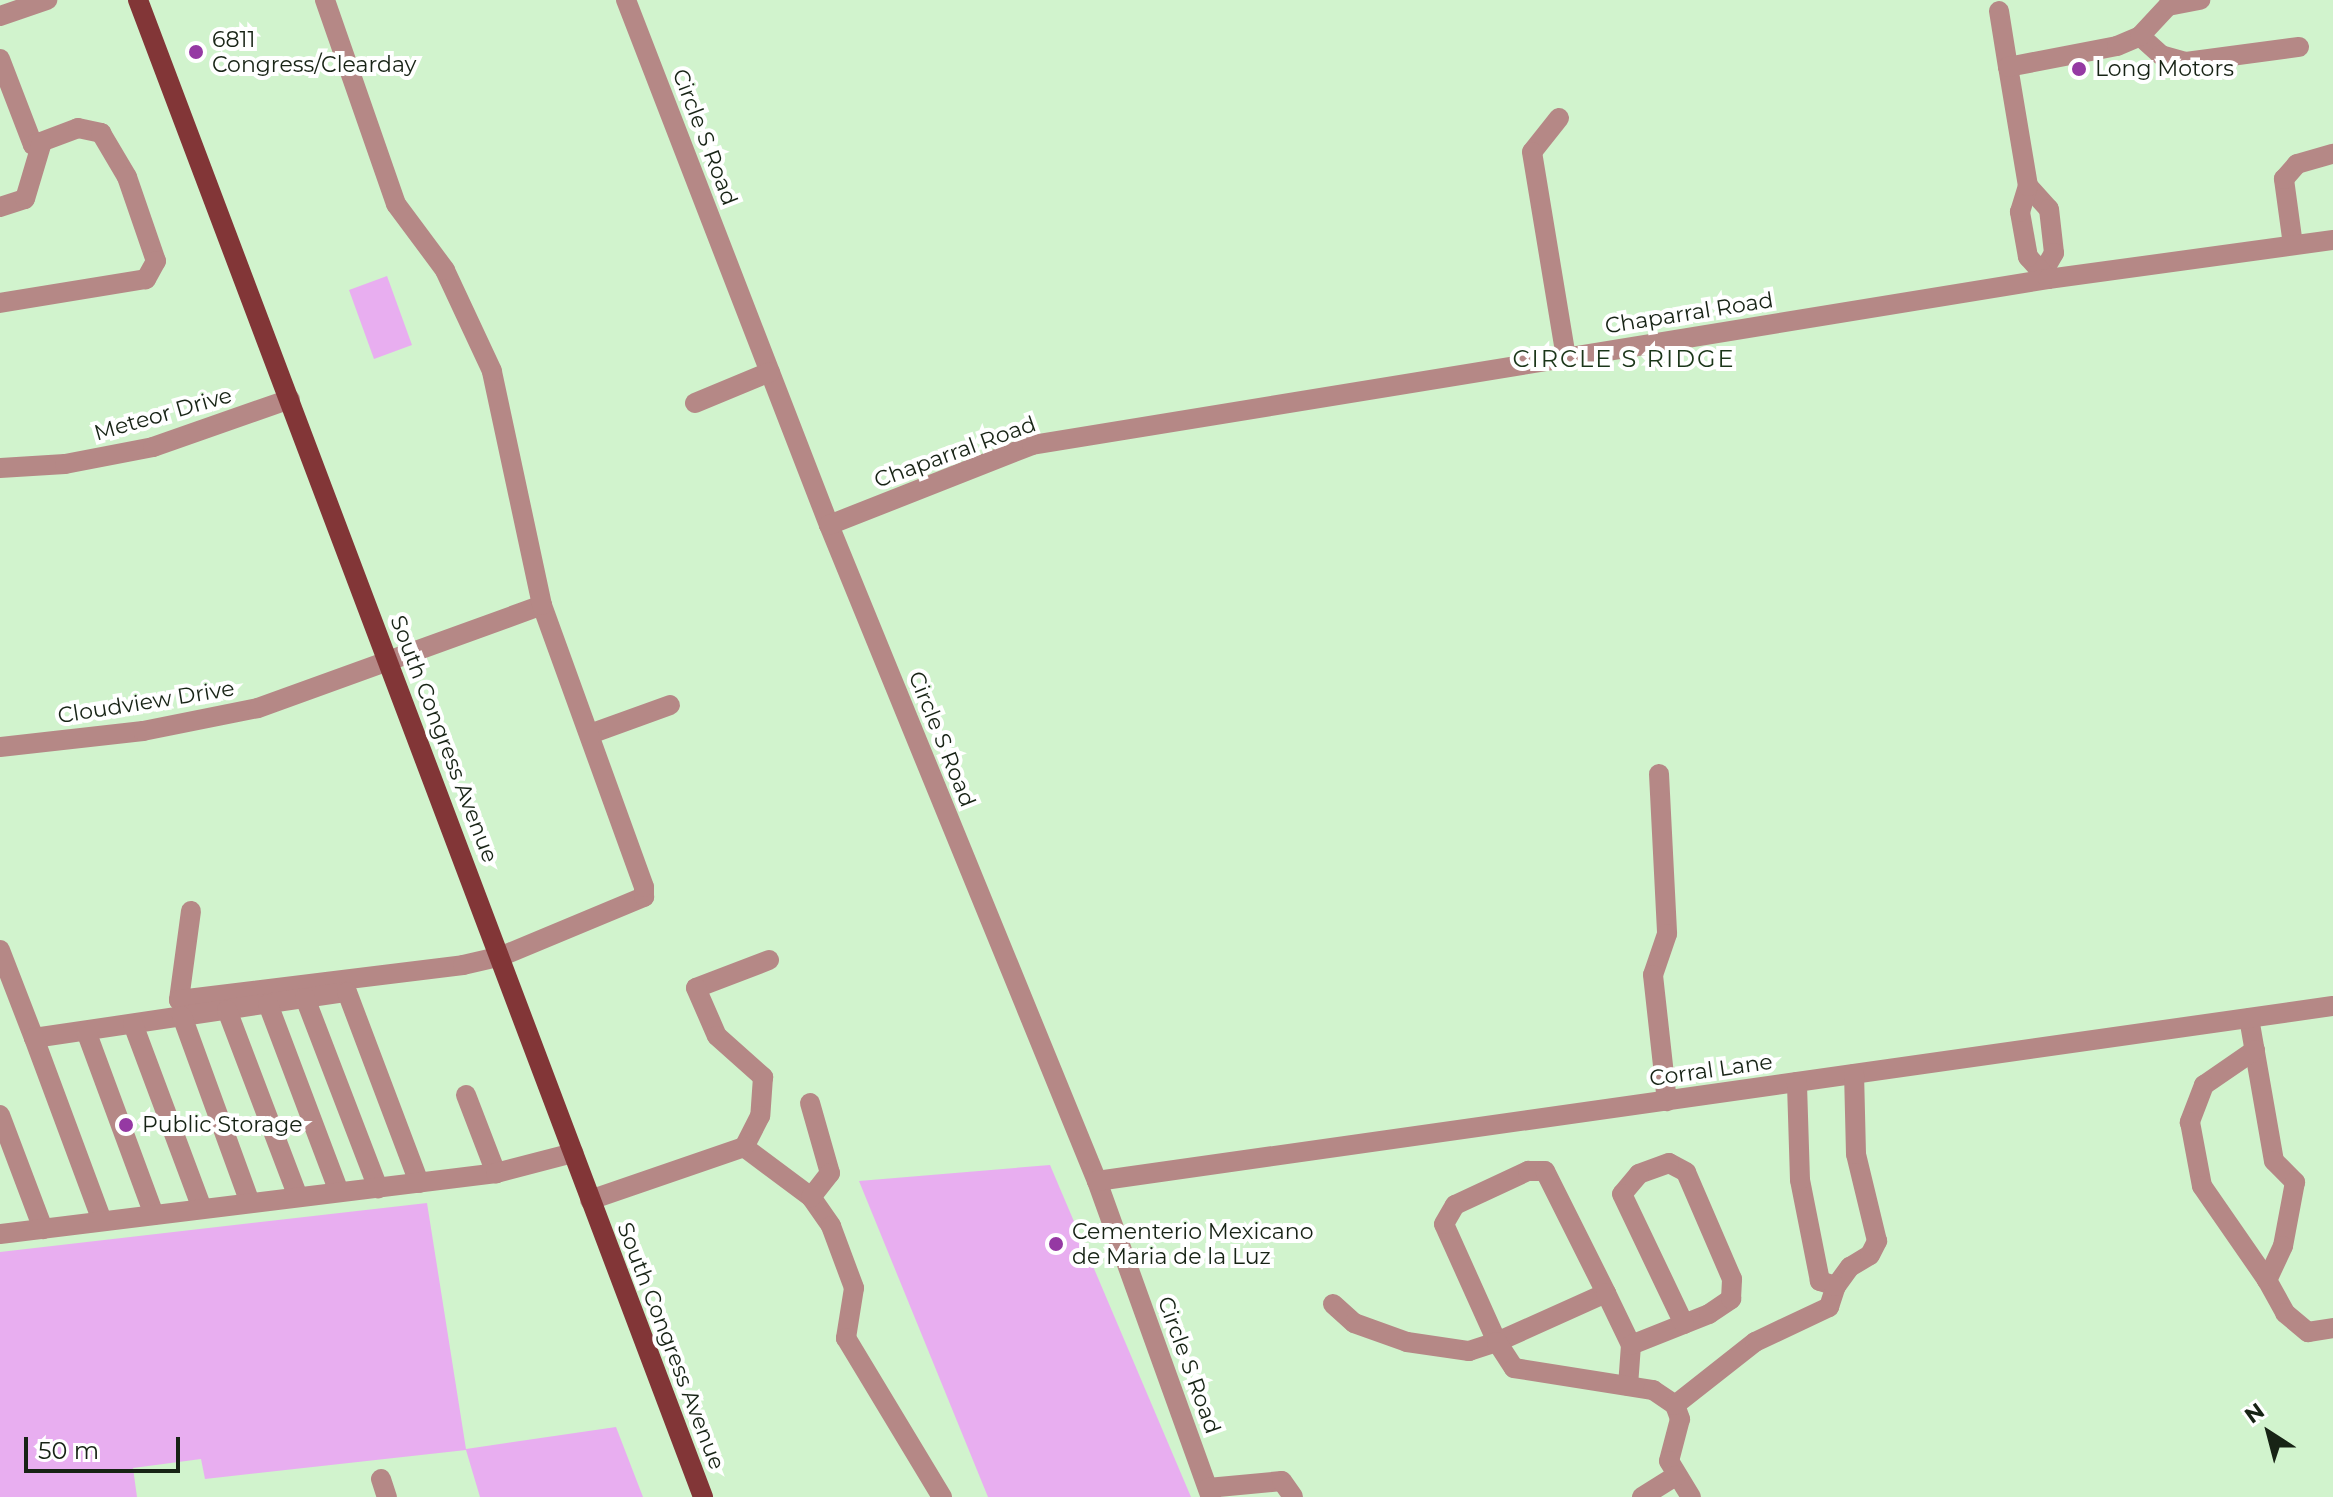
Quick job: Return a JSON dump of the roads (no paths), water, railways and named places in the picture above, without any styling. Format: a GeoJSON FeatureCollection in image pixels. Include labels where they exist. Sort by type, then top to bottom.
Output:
{"type":"FeatureCollection","features":[{"type":"Feature","properties":{"kind":"main road","name":"South Congress Avenue"},"geometry":{"type":"LineString","coordinates":[[138,0],[502,956],[590,1200],[703,1497]]}},
{"type":"Feature","properties":{"kind":"street"},"geometry":{"type":"LineString","coordinates":[[0,16],[47,0]]}},
{"type":"Feature","properties":{"kind":"street"},"geometry":{"type":"LineString","coordinates":[[191,911],[179,1000],[502,956],[644,897],[590,734],[573,700],[542,605],[492,371],[445,270],[396,204],[325,0]]}},
{"type":"Feature","properties":{"kind":"street","name":"Circle S Road"},"geometry":{"type":"LineString","coordinates":[[626,0],[829,525],[1097,1181],[1210,1492]]}},
{"type":"Feature","properties":{"kind":"street"},"geometry":{"type":"LineString","coordinates":[[2008,67],[2117,46],[2140,36],[2168,6],[2200,0]]}},
{"type":"Feature","properties":{"kind":"street"},"geometry":{"type":"LineString","coordinates":[[1999,11],[2028,186],[2020,212],[2028,257],[2046,275],[2054,253],[2049,209],[2028,186]]}},
{"type":"Feature","properties":{"kind":"street"},"geometry":{"type":"LineString","coordinates":[[2140,36],[2161,55],[2186,62],[2299,47]]}},
{"type":"Feature","properties":{"kind":"street"},"geometry":{"type":"LineString","coordinates":[[0,59],[33,145],[78,128],[101,133],[127,177],[156,261],[154,271],[146,279],[80,294],[0,303]]}},
{"type":"Feature","properties":{"kind":"street"},"geometry":{"type":"LineString","coordinates":[[1559,118],[1532,152],[1566,358]]}},
{"type":"Feature","properties":{"kind":"street"},"geometry":{"type":"LineString","coordinates":[[0,207],[25,199],[42,142]]}},
{"type":"Feature","properties":{"kind":"street"},"geometry":{"type":"LineString","coordinates":[[2293,245],[2284,179],[2308,158],[2333,154]]}},
{"type":"Feature","properties":{"kind":"street","name":"Chaparral Road"},"geometry":{"type":"LineString","coordinates":[[829,525],[1032,445],[1566,358],[2046,275],[2333,240]]}},
{"type":"Feature","properties":{"kind":"street"},"geometry":{"type":"LineString","coordinates":[[695,403],[770,372]]}},
{"type":"Feature","properties":{"kind":"street","name":"Meteor Drive"},"geometry":{"type":"LineString","coordinates":[[0,468],[65,464],[153,447],[290,399]]}},
{"type":"Feature","properties":{"kind":"street","name":"Cloudview Drive"},"geometry":{"type":"LineString","coordinates":[[0,747],[206,721],[388,662],[542,605]]}},
{"type":"Feature","properties":{"kind":"street"},"geometry":{"type":"LineString","coordinates":[[590,734],[670,705]]}},
{"type":"Feature","properties":{"kind":"street"},"geometry":{"type":"LineString","coordinates":[[1659,774],[1667,934],[1653,975],[1667,1101]]}},
{"type":"Feature","properties":{"kind":"street"},"geometry":{"type":"LineString","coordinates":[[0,950],[102,1221]]}},
{"type":"Feature","properties":{"kind":"street"},"geometry":{"type":"LineString","coordinates":[[590,1200],[744,1147],[760,1116],[763,1077],[717,1036],[696,988],[769,960]]}},
{"type":"Feature","properties":{"kind":"street"},"geometry":{"type":"LineString","coordinates":[[34,1038],[347,992],[419,1183]]}},
{"type":"Feature","properties":{"kind":"street"},"geometry":{"type":"LineString","coordinates":[[305,998],[378,1188]]}},
{"type":"Feature","properties":{"kind":"street"},"geometry":{"type":"LineString","coordinates":[[268,1004],[339,1192]]}},
{"type":"Feature","properties":{"kind":"street","name":"Corral Lane"},"geometry":{"type":"LineString","coordinates":[[1097,1181],[2333,1006]]}},
{"type":"Feature","properties":{"kind":"street"},"geometry":{"type":"LineString","coordinates":[[227,1010],[298,1197]]}},
{"type":"Feature","properties":{"kind":"street"},"geometry":{"type":"LineString","coordinates":[[182,1016],[250,1203]]}},
{"type":"Feature","properties":{"kind":"street"},"geometry":{"type":"LineString","coordinates":[[2249,1018],[2274,1161],[2295,1182],[2283,1246],[2267,1280]]}},
{"type":"Feature","properties":{"kind":"street"},"geometry":{"type":"LineString","coordinates":[[133,1024],[202,1209]]}},
{"type":"Feature","properties":{"kind":"street"},"geometry":{"type":"LineString","coordinates":[[86,1031],[154,1215]]}},
{"type":"Feature","properties":{"kind":"street"},"geometry":{"type":"LineString","coordinates":[[2255,1050],[2204,1085],[2190,1122],[2202,1186],[2267,1280],[2285,1313],[2308,1332],[2333,1328]]}},
{"type":"Feature","properties":{"kind":"street"},"geometry":{"type":"LineString","coordinates":[[1675,1405],[1755,1342],[1829,1307],[1836,1286],[1850,1267],[1870,1255],[1877,1241],[1856,1154],[1854,1074]]}},
{"type":"Feature","properties":{"kind":"street"},"geometry":{"type":"LineString","coordinates":[[1797,1082],[1800,1180],[1809,1230],[1820,1281],[1836,1286]]}},
{"type":"Feature","properties":{"kind":"street"},"geometry":{"type":"LineString","coordinates":[[466,1095],[496,1173]]}},
{"type":"Feature","properties":{"kind":"street"},"geometry":{"type":"LineString","coordinates":[[810,1103],[830,1173],[811,1197]]}},
{"type":"Feature","properties":{"kind":"street"},"geometry":{"type":"LineString","coordinates":[[0,1115],[43,1229]]}},
{"type":"Feature","properties":{"kind":"street"},"geometry":{"type":"LineString","coordinates":[[744,1147],[811,1197],[831,1226],[854,1288],[846,1338],[942,1497]]}},
{"type":"Feature","properties":{"kind":"street"},"geometry":{"type":"LineString","coordinates":[[0,1234],[496,1173],[573,1153]]}},
{"type":"Feature","properties":{"kind":"street"},"geometry":{"type":"LineString","coordinates":[[1631,1345],[1684,1324],[1731,1299],[1732,1279],[1686,1172],[1669,1163],[1639,1174],[1622,1194],[1684,1324]]}},
{"type":"Feature","properties":{"kind":"street"},"geometry":{"type":"LineString","coordinates":[[1628,1386],[1631,1345],[1545,1171],[1528,1171],[1455,1205],[1444,1224],[1497,1342],[1514,1368],[1653,1390],[1675,1405],[1680,1419],[1669,1461],[1691,1497]]}},
{"type":"Feature","properties":{"kind":"street"},"geometry":{"type":"LineString","coordinates":[[1333,1304],[1354,1323],[1407,1342],[1469,1351],[1497,1342],[1606,1293]]}},
{"type":"Feature","properties":{"kind":"street"},"geometry":{"type":"LineString","coordinates":[[1642,1497],[1676,1476]]}},
{"type":"Feature","properties":{"kind":"street"},"geometry":{"type":"LineString","coordinates":[[1210,1492],[1282,1481],[1293,1497]]}},
{"type":"Feature","properties":{"kind":"place","name":"6811 Congress/Clearday"},"geometry":{"type":"Point","coordinates":[196,52]}},
{"type":"Feature","properties":{"kind":"place","name":"Long Motors"},"geometry":{"type":"Point","coordinates":[2079,69]}},
{"type":"Feature","properties":{"kind":"place","name":"Public Storage"},"geometry":{"type":"Point","coordinates":[126,1125]}},
{"type":"Feature","properties":{"kind":"place","name":"Cementerio Mexicano de Maria de la Luz"},"geometry":{"type":"Point","coordinates":[1056,1244]}},
{"type":"Feature","properties":{"kind":"district","name":"CIRCLE S RIDGE"},"geometry":{"type":"Point","coordinates":[1624,359]}}]}
